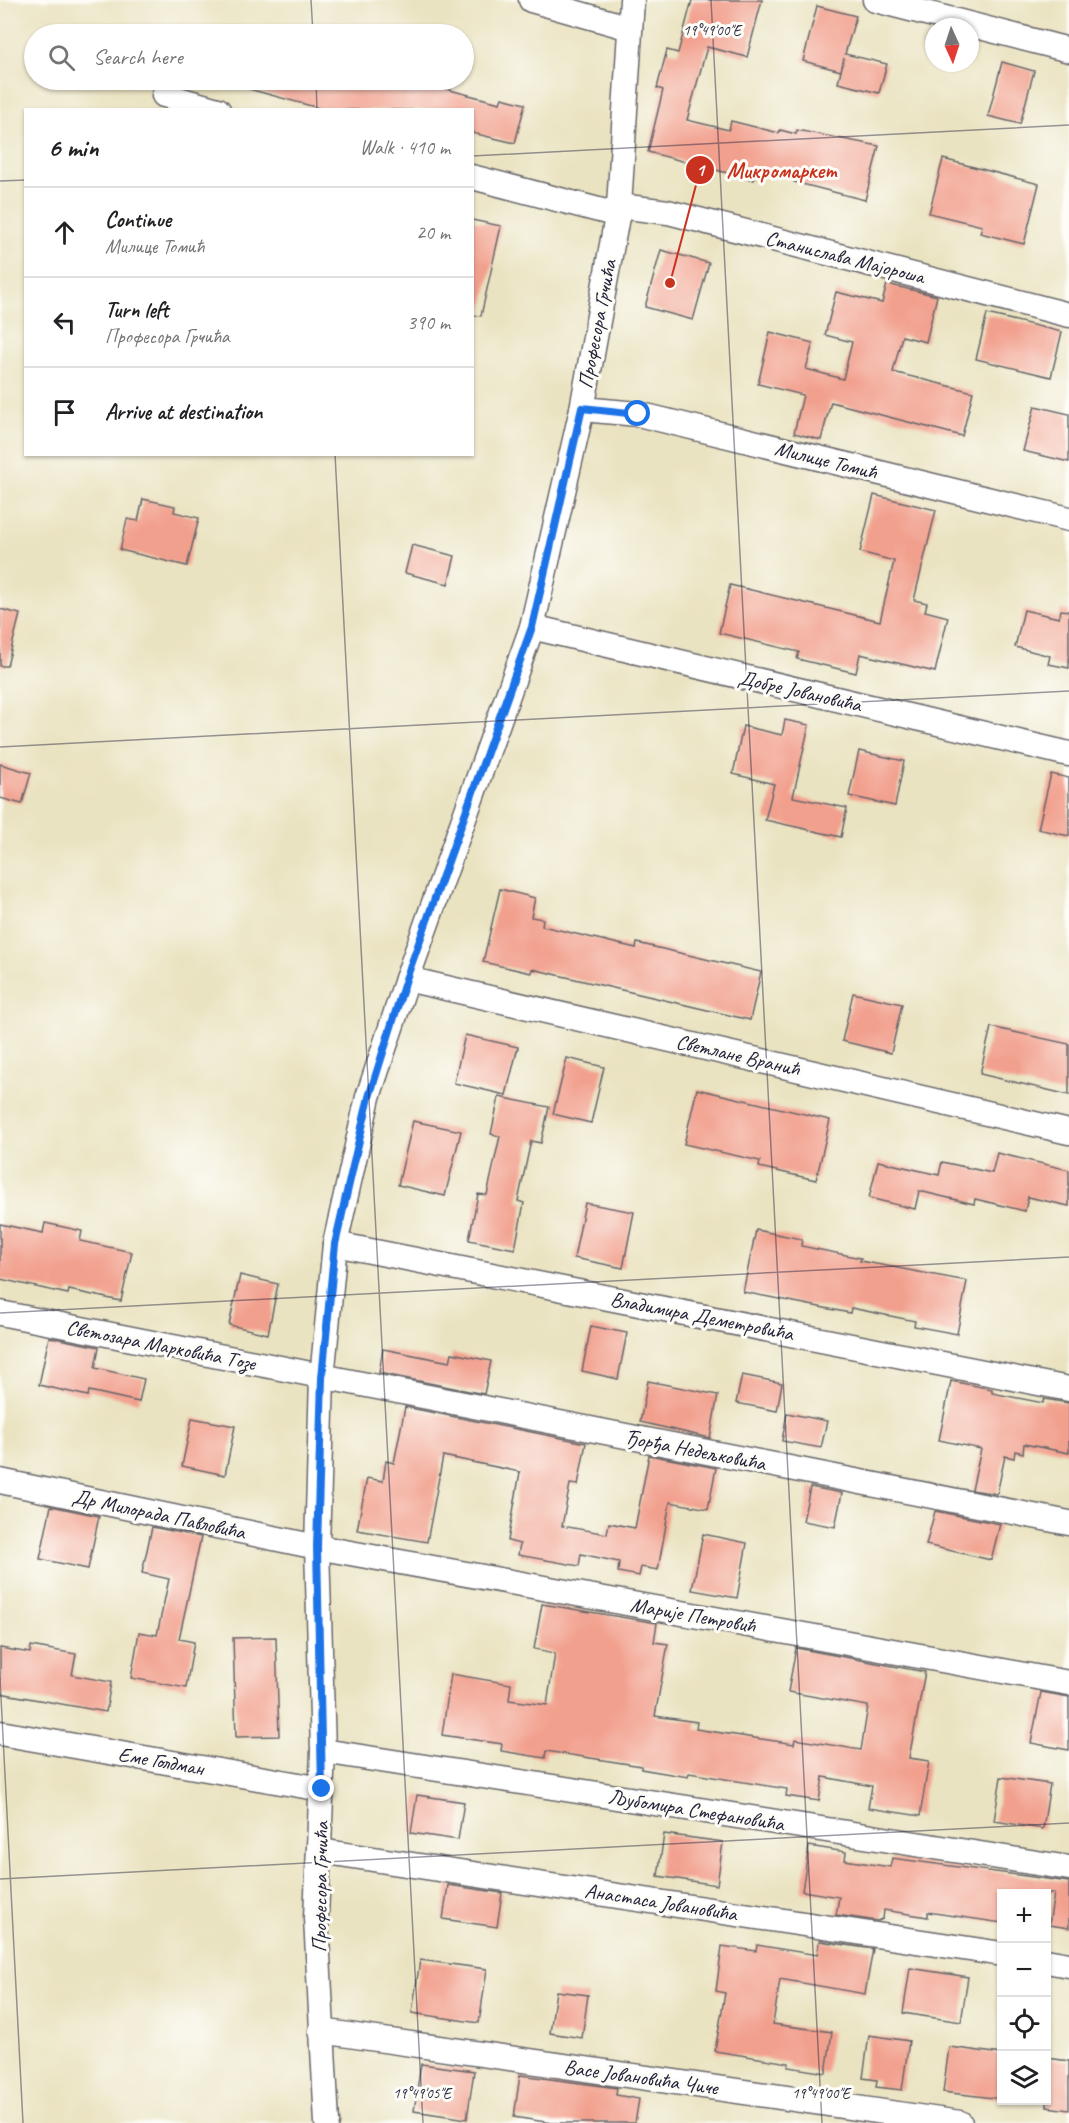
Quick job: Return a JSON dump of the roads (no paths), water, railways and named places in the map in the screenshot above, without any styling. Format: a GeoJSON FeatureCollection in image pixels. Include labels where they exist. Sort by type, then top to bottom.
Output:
{"type":"FeatureCollection","features":[{"type":"Feature","properties":{"kind":"street"},"geometry":{"type":"LineString","coordinates":[[531,0],[630,27]]}},
{"type":"Feature","properties":{"kind":"street","name":"Професора Грчића"},"geometry":{"type":"LineString","coordinates":[[327,2123],[316,1918],[323,1751],[317,1547],[322,1378],[335,1244],[369,1097],[406,979],[532,627],[582,408],[618,210],[632,0]]}},
{"type":"Feature","properties":{"kind":"street"},"geometry":{"type":"LineString","coordinates":[[875,0],[1069,50]]}},
{"type":"Feature","properties":{"kind":"street"},"geometry":{"type":"LineString","coordinates":[[164,95],[211,108]]}},
{"type":"Feature","properties":{"kind":"street"},"geometry":{"type":"LineString","coordinates":[[474,177],[618,210]]}},
{"type":"Feature","properties":{"kind":"street","name":"Станислава Мајороша"},"geometry":{"type":"LineString","coordinates":[[618,210],[668,212],[1069,315]]}},
{"type":"Feature","properties":{"kind":"street","name":"Милице Томић"},"geometry":{"type":"LineString","coordinates":[[582,408],[638,414],[1069,519]]}},
{"type":"Feature","properties":{"kind":"street","name":"Добре Јовановића"},"geometry":{"type":"LineString","coordinates":[[532,627],[1069,754]]}},
{"type":"Feature","properties":{"kind":"street","name":"Светлане Вранић"},"geometry":{"type":"LineString","coordinates":[[406,979],[1069,1132]]}},
{"type":"Feature","properties":{"kind":"street","name":"Владимира Деметровића"},"geometry":{"type":"LineString","coordinates":[[335,1244],[1069,1389]]}},
{"type":"Feature","properties":{"kind":"street","name":"Светозара Марковића Тозе"},"geometry":{"type":"LineString","coordinates":[[0,1312],[322,1378]]}},
{"type":"Feature","properties":{"kind":"street","name":"Ђорђа Недељковића"},"geometry":{"type":"LineString","coordinates":[[322,1378],[1069,1523]]}},
{"type":"Feature","properties":{"kind":"street","name":"Др Милорада Павловића"},"geometry":{"type":"LineString","coordinates":[[0,1481],[317,1547]]}},
{"type":"Feature","properties":{"kind":"street","name":"Марије Петровић"},"geometry":{"type":"LineString","coordinates":[[317,1547],[1069,1683]]}},
{"type":"Feature","properties":{"kind":"street","name":"Еме Голдман"},"geometry":{"type":"LineString","coordinates":[[0,1733],[322,1789]]}},
{"type":"Feature","properties":{"kind":"street","name":"Љубомира Стефановића"},"geometry":{"type":"LineString","coordinates":[[323,1751],[1069,1868]]}},
{"type":"Feature","properties":{"kind":"street","name":"Анастаса Јовановића"},"geometry":{"type":"LineString","coordinates":[[320,1851],[997,1953]]}},
{"type":"Feature","properties":{"kind":"street"},"geometry":{"type":"LineString","coordinates":[[1051,1962],[1069,1965]]}},
{"type":"Feature","properties":{"kind":"street","name":"Васе Јовановића Чиче"},"geometry":{"type":"LineString","coordinates":[[321,2031],[960,2123]]}},
{"type":"Feature","properties":{"kind":"place","name":"Микромаркет"},"geometry":{"type":"Point","coordinates":[670,283]}}]}
